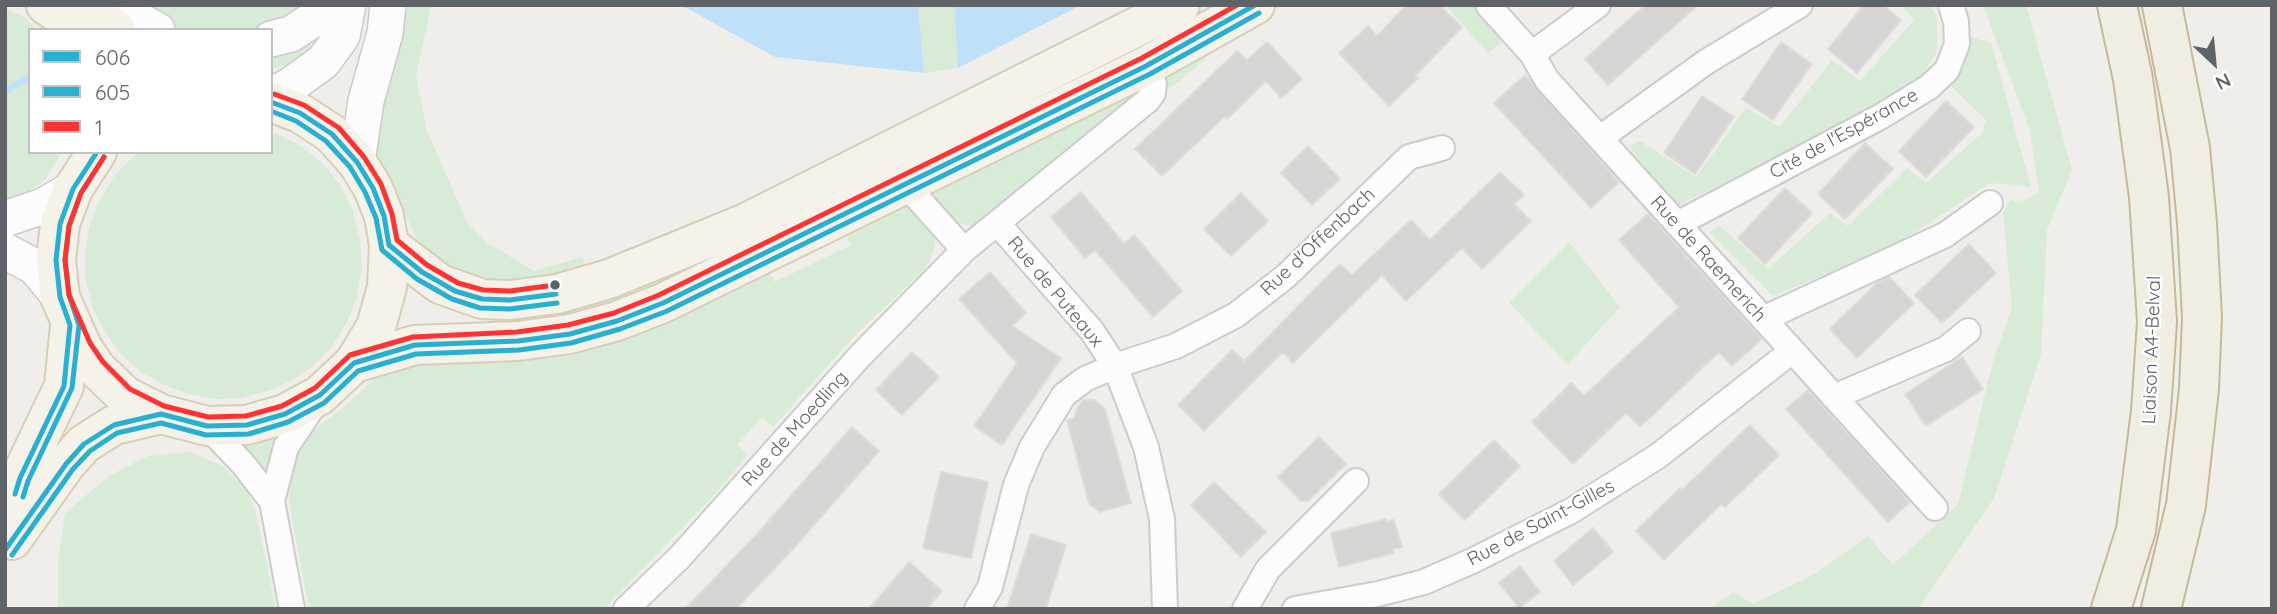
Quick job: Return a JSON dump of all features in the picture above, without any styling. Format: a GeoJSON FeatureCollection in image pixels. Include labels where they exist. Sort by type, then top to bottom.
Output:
{"type":"FeatureCollection","features":[{"type":"Feature","properties":{"kind":"highway","name":"Liaison A4-Belval"},"geometry":{"type":"LineString","coordinates":[[2112,609],[2136,530],[2151,411],[2157,323],[2149,197],[2133,79],[2116,5]]}},
{"type":"Feature","properties":{"kind":"highway"},"geometry":{"type":"LineString","coordinates":[[2161,609],[2186,505],[2199,389],[2202,317],[2190,148],[2162,5]]}},
{"type":"Feature","properties":{"kind":"main road"},"geometry":{"type":"LineString","coordinates":[[46,5],[76,28]]}},
{"type":"Feature","properties":{"kind":"main road"},"geometry":{"type":"LineString","coordinates":[[83,5],[113,28]]}},
{"type":"Feature","properties":{"kind":"main road"},"geometry":{"type":"LineString","coordinates":[[110,5],[153,28]]}},
{"type":"Feature","properties":{"kind":"main road"},"geometry":{"type":"LineString","coordinates":[[273,38],[291,34],[335,5]]}},
{"type":"Feature","properties":{"kind":"main road"},"geometry":{"type":"LineString","coordinates":[[273,95],[323,62],[342,36],[348,5]]}},
{"type":"Feature","properties":{"kind":"main road"},"geometry":{"type":"LineString","coordinates":[[357,162],[366,101],[385,33],[388,5]]}},
{"type":"Feature","properties":{"kind":"main road"},"geometry":{"type":"LineString","coordinates":[[389,245],[440,284],[482,299],[510,300],[557,294],[609,279],[746,223],[1180,5]]}},
{"type":"Feature","properties":{"kind":"main road"},"geometry":{"type":"LineString","coordinates":[[354,362],[415,345],[518,341],[570,334],[617,321],[663,303],[1146,66],[1255,5]]}},
{"type":"Feature","properties":{"kind":"main road"},"geometry":{"type":"LineString","coordinates":[[5,251],[35,267],[65,311],[96,368],[125,396],[161,414],[207,426],[247,425],[285,414],[320,395],[354,362],[376,327],[387,287],[389,245],[380,206],[373,188],[357,162],[332,134],[300,113],[273,103]]}},
{"type":"Feature","properties":{"kind":"main road"},"geometry":{"type":"LineString","coordinates":[[5,538],[20,478],[64,386],[68,360],[65,311],[56,260],[60,224],[73,189],[96,154]]}},
{"type":"Feature","properties":{"kind":"main road"},"geometry":{"type":"LineString","coordinates":[[5,219],[43,206],[73,189]]}},
{"type":"Feature","properties":{"kind":"main road"},"geometry":{"type":"LineString","coordinates":[[5,550],[66,464],[84,444],[114,425],[161,414]]}},
{"type":"Feature","properties":{"kind":"street","name":"Rue de Raemerich"},"geometry":{"type":"LineString","coordinates":[[1488,5],[1532,54],[1547,80],[1934,508]]}},
{"type":"Feature","properties":{"kind":"street"},"geometry":{"type":"LineString","coordinates":[[1532,54],[1598,5]]}},
{"type":"Feature","properties":{"kind":"street"},"geometry":{"type":"LineString","coordinates":[[1600,138],[1706,62],[1800,5]]}},
{"type":"Feature","properties":{"kind":"street","name":"Cité de l'Espérance"},"geometry":{"type":"LineString","coordinates":[[1677,224],[1880,117],[1928,88],[1947,70],[1957,44],[1956,22],[1951,5]]}},
{"type":"Feature","properties":{"kind":"street"},"geometry":{"type":"LineString","coordinates":[[998,224],[1147,101],[1153,93],[1154,84],[1146,66]]}},
{"type":"Feature","properties":{"kind":"street","name":"Rue d'Offenbach"},"geometry":{"type":"LineString","coordinates":[[977,609],[990,587],[1016,485],[1032,447],[1064,396],[1085,379],[1176,346],[1236,315],[1286,276],[1409,157],[1442,148]]}},
{"type":"Feature","properties":{"kind":"street"},"geometry":{"type":"LineString","coordinates":[[905,184],[964,250]]}},
{"type":"Feature","properties":{"kind":"street"},"geometry":{"type":"LineString","coordinates":[[1763,319],[1945,235],[1990,203]]}},
{"type":"Feature","properties":{"kind":"street","name":"Rue de Puteaux"},"geometry":{"type":"LineString","coordinates":[[964,250],[998,224],[1092,331],[1115,366],[1146,447],[1162,519],[1165,609]]}},
{"type":"Feature","properties":{"kind":"street","name":"Rue de Moedling"},"geometry":{"type":"LineString","coordinates":[[626,609],[679,558],[860,356],[964,250]]}},
{"type":"Feature","properties":{"kind":"street"},"geometry":{"type":"LineString","coordinates":[[1834,397],[1946,349],[1968,331]]}},
{"type":"Feature","properties":{"kind":"street","name":"Rue de Saint-Gilles"},"geometry":{"type":"LineString","coordinates":[[1295,609],[1378,594],[1424,582],[1572,511],[1658,456],[1793,351]]}},
{"type":"Feature","properties":{"kind":"street"},"geometry":{"type":"LineString","coordinates":[[292,609],[272,501],[286,447],[320,395]]}},
{"type":"Feature","properties":{"kind":"street"},"geometry":{"type":"LineString","coordinates":[[207,426],[243,464],[272,501]]}},
{"type":"Feature","properties":{"kind":"street"},"geometry":{"type":"LineString","coordinates":[[1245,609],[1268,569],[1356,481]]}},
{"type":"Feature","properties":{"kind":"green space"},"geometry":{"type":"Polygon","coordinates":[[[110,5],[311,5],[321,31],[307,50],[286,65],[273,68],[273,28],[130,28],[110,5]]]}},
{"type":"Feature","properties":{"kind":"green space"},"geometry":{"type":"Polygon","coordinates":[[[396,5],[431,5],[416,77],[427,131],[467,222],[489,244],[534,271],[582,257],[586,269],[538,282],[492,281],[468,275],[449,265],[431,253],[416,237],[375,150],[396,5]]]}},
{"type":"Feature","properties":{"kind":"green space"},"geometry":{"type":"Polygon","coordinates":[[[918,5],[954,5],[958,68],[924,73],[918,5]]]}},
{"type":"Feature","properties":{"kind":"green space"},"geometry":{"type":"Polygon","coordinates":[[[1445,5],[1472,5],[1502,43],[1488,53],[1445,5]]]}},
{"type":"Feature","properties":{"kind":"green space"},"geometry":{"type":"Polygon","coordinates":[[[1901,5],[1929,5],[1937,17],[1937,52],[1915,85],[1802,145],[1676,206],[1629,146],[1640,141],[1696,177],[1746,108],[1780,127],[1832,60],[1860,81],[1914,20],[1901,5]]]}},
{"type":"Feature","properties":{"kind":"green space"},"geometry":{"type":"Polygon","coordinates":[[[1983,5],[2026,5],[2072,170],[2047,230],[2041,354],[1994,498],[1918,609],[1710,609],[1733,592],[1753,604],[1815,574],[1868,536],[1893,565],[1958,504],[1993,361],[2012,307],[2003,212],[2010,200],[2021,203],[2039,192],[2030,131],[1983,5]]]}},
{"type":"Feature","properties":{"kind":"green space"},"geometry":{"type":"Polygon","coordinates":[[[5,8],[26,18],[34,28],[28,28],[28,154],[61,154],[46,179],[27,192],[5,199],[5,8]]]}},
{"type":"Feature","properties":{"kind":"green space"},"geometry":{"type":"Polygon","coordinates":[[[1965,35],[1991,43],[2031,187],[1990,183],[1894,246],[1773,296],[1709,232],[1720,226],[1768,269],[1830,213],[1848,226],[1907,168],[1926,183],[1982,133],[1986,120],[1952,87],[1965,35]]]}},
{"type":"Feature","properties":{"kind":"green space"},"geometry":{"type":"Polygon","coordinates":[[[1200,49],[1206,59],[1170,88],[1154,84],[993,218],[974,226],[950,222],[933,227],[935,244],[930,261],[920,274],[859,331],[773,427],[762,417],[737,445],[748,455],[715,494],[604,609],[309,609],[289,502],[292,466],[300,448],[315,429],[344,407],[388,366],[767,267],[775,282],[851,245],[843,228],[888,206],[925,207],[931,185],[1200,49]]]}},
{"type":"Feature","properties":{"kind":"green space"},"geometry":{"type":"Polygon","coordinates":[[[273,132],[298,144],[321,162],[340,185],[353,211],[360,239],[362,268],[357,297],[347,322],[333,345],[315,364],[293,380],[242,398],[215,399],[189,394],[164,385],[141,372],[120,353],[105,332],[93,308],[86,282],[85,255],[89,228],[99,201],[114,176],[136,154],[273,154],[273,132]]]}},
{"type":"Feature","properties":{"kind":"green space"},"geometry":{"type":"Polygon","coordinates":[[[1569,242],[1620,307],[1567,365],[1509,302],[1569,242]]]}},
{"type":"Feature","properties":{"kind":"green space"},"geometry":{"type":"Polygon","coordinates":[[[281,437],[267,479],[238,445],[281,437]]]}},
{"type":"Feature","properties":{"kind":"green space"},"geometry":{"type":"Polygon","coordinates":[[[190,452],[223,466],[247,491],[255,509],[276,609],[58,609],[58,562],[65,513],[109,476],[148,456],[190,452]]]}},
{"type":"Feature","properties":{"kind":"water"},"geometry":{"type":"Polygon","coordinates":[[[681,5],[918,5],[924,73],[775,57],[681,5]]]}},
{"type":"Feature","properties":{"kind":"water"},"geometry":{"type":"Polygon","coordinates":[[[954,5],[1081,5],[958,68],[954,5]]]}},
{"type":"Feature","properties":{"kind":"building"},"geometry":{"type":"Polygon","coordinates":[[[1407,5],[1439,5],[1462,27],[1415,76],[1418,78],[1389,106],[1339,53],[1368,26],[1377,36],[1407,5]]]}},
{"type":"Feature","properties":{"kind":"building"},"geometry":{"type":"Polygon","coordinates":[[[1645,5],[1698,5],[1608,85],[1585,59],[1645,5]]]}},
{"type":"Feature","properties":{"kind":"building"},"geometry":{"type":"Polygon","coordinates":[[[1864,5],[1883,5],[1901,20],[1857,73],[1828,49],[1864,5]]]}},
{"type":"Feature","properties":{"kind":"building"},"geometry":{"type":"Polygon","coordinates":[[[1267,42],[1302,79],[1281,98],[1266,81],[1162,176],[1135,149],[1237,51],[1247,60],[1267,42]]]}},
{"type":"Feature","properties":{"kind":"building"},"geometry":{"type":"Polygon","coordinates":[[[1781,42],[1812,64],[1773,120],[1742,99],[1781,42]]]}},
{"type":"Feature","properties":{"kind":"building"},"geometry":{"type":"Polygon","coordinates":[[[1525,75],[1619,182],[1591,208],[1494,103],[1525,75]]]}},
{"type":"Feature","properties":{"kind":"building"},"geometry":{"type":"Polygon","coordinates":[[[1702,96],[1734,117],[1695,174],[1664,153],[1702,96]]]}},
{"type":"Feature","properties":{"kind":"building"},"geometry":{"type":"Polygon","coordinates":[[[1946,101],[1974,127],[1926,177],[1899,151],[1946,101]]]}},
{"type":"Feature","properties":{"kind":"building"},"geometry":{"type":"Polygon","coordinates":[[[1865,143],[1893,169],[1845,219],[1818,194],[1865,143]]]}},
{"type":"Feature","properties":{"kind":"building"},"geometry":{"type":"Polygon","coordinates":[[[1308,146],[1340,179],[1312,205],[1281,173],[1308,146]]]}},
{"type":"Feature","properties":{"kind":"building"},"geometry":{"type":"Polygon","coordinates":[[[1500,172],[1524,195],[1514,204],[1531,221],[1482,269],[1462,248],[1406,301],[1382,275],[1293,363],[1283,352],[1204,431],[1178,405],[1232,350],[1244,361],[1340,264],[1352,275],[1411,220],[1430,240],[1500,172]]]}},
{"type":"Feature","properties":{"kind":"building"},"geometry":{"type":"Polygon","coordinates":[[[1785,188],[1812,213],[1765,264],[1738,238],[1785,188]]]}},
{"type":"Feature","properties":{"kind":"building"},"geometry":{"type":"Polygon","coordinates":[[[1081,192],[1124,244],[1134,235],[1182,291],[1153,317],[1095,250],[1085,258],[1051,217],[1081,192]]]}},
{"type":"Feature","properties":{"kind":"building"},"geometry":{"type":"Polygon","coordinates":[[[1241,193],[1268,221],[1231,256],[1204,229],[1241,193]]]}},
{"type":"Feature","properties":{"kind":"building"},"geometry":{"type":"Polygon","coordinates":[[[1648,214],[1762,339],[1732,366],[1719,352],[1640,427],[1626,413],[1573,464],[1532,422],[1571,383],[1584,396],[1679,307],[1619,240],[1648,214]]]}},
{"type":"Feature","properties":{"kind":"building"},"geometry":{"type":"Polygon","coordinates":[[[1969,244],[1996,273],[1942,323],[1915,295],[1969,244]]]}},
{"type":"Feature","properties":{"kind":"building"},"geometry":{"type":"Polygon","coordinates":[[[990,272],[1026,313],[1012,326],[1061,358],[1002,445],[974,426],[1017,363],[959,299],[990,272]]]}},
{"type":"Feature","properties":{"kind":"building"},"geometry":{"type":"Polygon","coordinates":[[[1889,277],[1914,303],[1857,358],[1830,329],[1878,282],[1889,277]]]}},
{"type":"Feature","properties":{"kind":"building"},"geometry":{"type":"Polygon","coordinates":[[[912,352],[939,377],[902,415],[876,390],[912,352]]]}},
{"type":"Feature","properties":{"kind":"building"},"geometry":{"type":"Polygon","coordinates":[[[1962,357],[1983,389],[1926,426],[1905,394],[1962,357]]]}},
{"type":"Feature","properties":{"kind":"building"},"geometry":{"type":"Polygon","coordinates":[[[1808,390],[1910,502],[1888,522],[1786,409],[1808,390]]]}},
{"type":"Feature","properties":{"kind":"building"},"geometry":{"type":"Polygon","coordinates":[[[1084,400],[1095,400],[1105,409],[1131,503],[1100,512],[1089,504],[1067,420],[1074,418],[1077,408],[1084,400]]]}},
{"type":"Feature","properties":{"kind":"building"},"geometry":{"type":"Polygon","coordinates":[[[1750,425],[1779,455],[1725,507],[1721,504],[1664,560],[1636,531],[1750,425]]]}},
{"type":"Feature","properties":{"kind":"building"},"geometry":{"type":"Polygon","coordinates":[[[852,427],[879,451],[791,551],[736,609],[685,609],[758,533],[852,427]]]}},
{"type":"Feature","properties":{"kind":"building"},"geometry":{"type":"Polygon","coordinates":[[[1319,437],[1346,464],[1308,501],[1301,501],[1278,477],[1319,437]]]}},
{"type":"Feature","properties":{"kind":"building"},"geometry":{"type":"Polygon","coordinates":[[[1494,440],[1520,466],[1465,520],[1439,494],[1494,440]]]}},
{"type":"Feature","properties":{"kind":"building"},"geometry":{"type":"Polygon","coordinates":[[[941,472],[988,482],[971,558],[923,548],[941,472]]]}},
{"type":"Feature","properties":{"kind":"building"},"geometry":{"type":"Polygon","coordinates":[[[1214,482],[1266,532],[1241,557],[1191,505],[1214,482]]]}},
{"type":"Feature","properties":{"kind":"building"},"geometry":{"type":"Polygon","coordinates":[[[1386,519],[1386,522],[1394,520],[1402,547],[1393,549],[1394,553],[1339,567],[1331,533],[1386,519]]]}},
{"type":"Feature","properties":{"kind":"building"},"geometry":{"type":"Polygon","coordinates":[[[1593,528],[1613,552],[1573,585],[1554,561],[1593,528]]]}},
{"type":"Feature","properties":{"kind":"building"},"geometry":{"type":"Polygon","coordinates":[[[1031,534],[1066,545],[1046,609],[1007,609],[1031,534]]]}},
{"type":"Feature","properties":{"kind":"building"},"geometry":{"type":"Polygon","coordinates":[[[909,562],[942,591],[927,609],[869,609],[909,562]]]}},
{"type":"Feature","properties":{"kind":"building"},"geometry":{"type":"Polygon","coordinates":[[[1520,566],[1540,592],[1519,608],[1499,583],[1520,566]]]}},
{"type":"Feature","properties":{"kind":"waterway"},"geometry":{"type":"LineString","coordinates":[[5,91],[28,78]]}},
{"type":"Feature","properties":{"kind":"transit line","name":"1"},"geometry":{"type":"LineString","coordinates":[[104,157],[81,193],[69,226],[65,260],[69,295],[90,343],[103,362],[130,389],[164,406],[208,417],[246,416],[282,406],[315,388],[350,355],[413,337],[517,332],[568,325],[614,313],[659,295],[1142,58],[1237,5]]}},
{"type":"Feature","properties":{"kind":"transit line","name":"606"},"geometry":{"type":"LineString","coordinates":[[5,550],[66,464],[84,444],[114,425],[161,414],[207,426],[247,425],[285,414],[320,395],[354,363],[415,345],[518,341],[570,334],[617,321],[663,303],[1146,66],[1255,5]]}},
{"type":"Feature","properties":{"kind":"transit line","name":"605"},"geometry":{"type":"LineString","coordinates":[[12,555],[73,469],[90,451],[117,433],[161,423],[206,435],[249,434],[288,422],[324,403],[358,371],[416,354],[519,350],[571,343],[620,329],[667,311],[1150,74],[1259,13]]}},
{"type":"Feature","properties":{"kind":"transit line","name":"1"},"geometry":{"type":"LineString","coordinates":[[274,94],[304,105],[339,128],[364,157],[381,184],[392,214],[397,240],[427,265],[458,283],[483,290],[510,291],[555,285]]}},
{"type":"Feature","properties":{"kind":"transit line","name":"606"},"geometry":{"type":"LineString","coordinates":[[273,103],[300,113],[332,134],[357,162],[373,188],[384,216],[389,245],[422,272],[455,291],[482,299],[510,300],[556,294]]}},
{"type":"Feature","properties":{"kind":"transit line","name":"605"},"geometry":{"type":"LineString","coordinates":[[273,112],[296,121],[326,141],[350,167],[376,218],[382,250],[417,279],[452,299],[480,308],[510,309],[557,303]]}},
{"type":"Feature","properties":{"kind":"transit line","name":"606"},"geometry":{"type":"LineString","coordinates":[[15,494],[64,386],[70,325],[60,297],[56,260],[60,224],[73,189],[96,154]]}},
{"type":"Feature","properties":{"kind":"transit line","name":"605"},"geometry":{"type":"LineString","coordinates":[[23,497],[72,388],[79,325],[69,295],[65,260],[69,226],[81,193],[104,157]]}}]}
